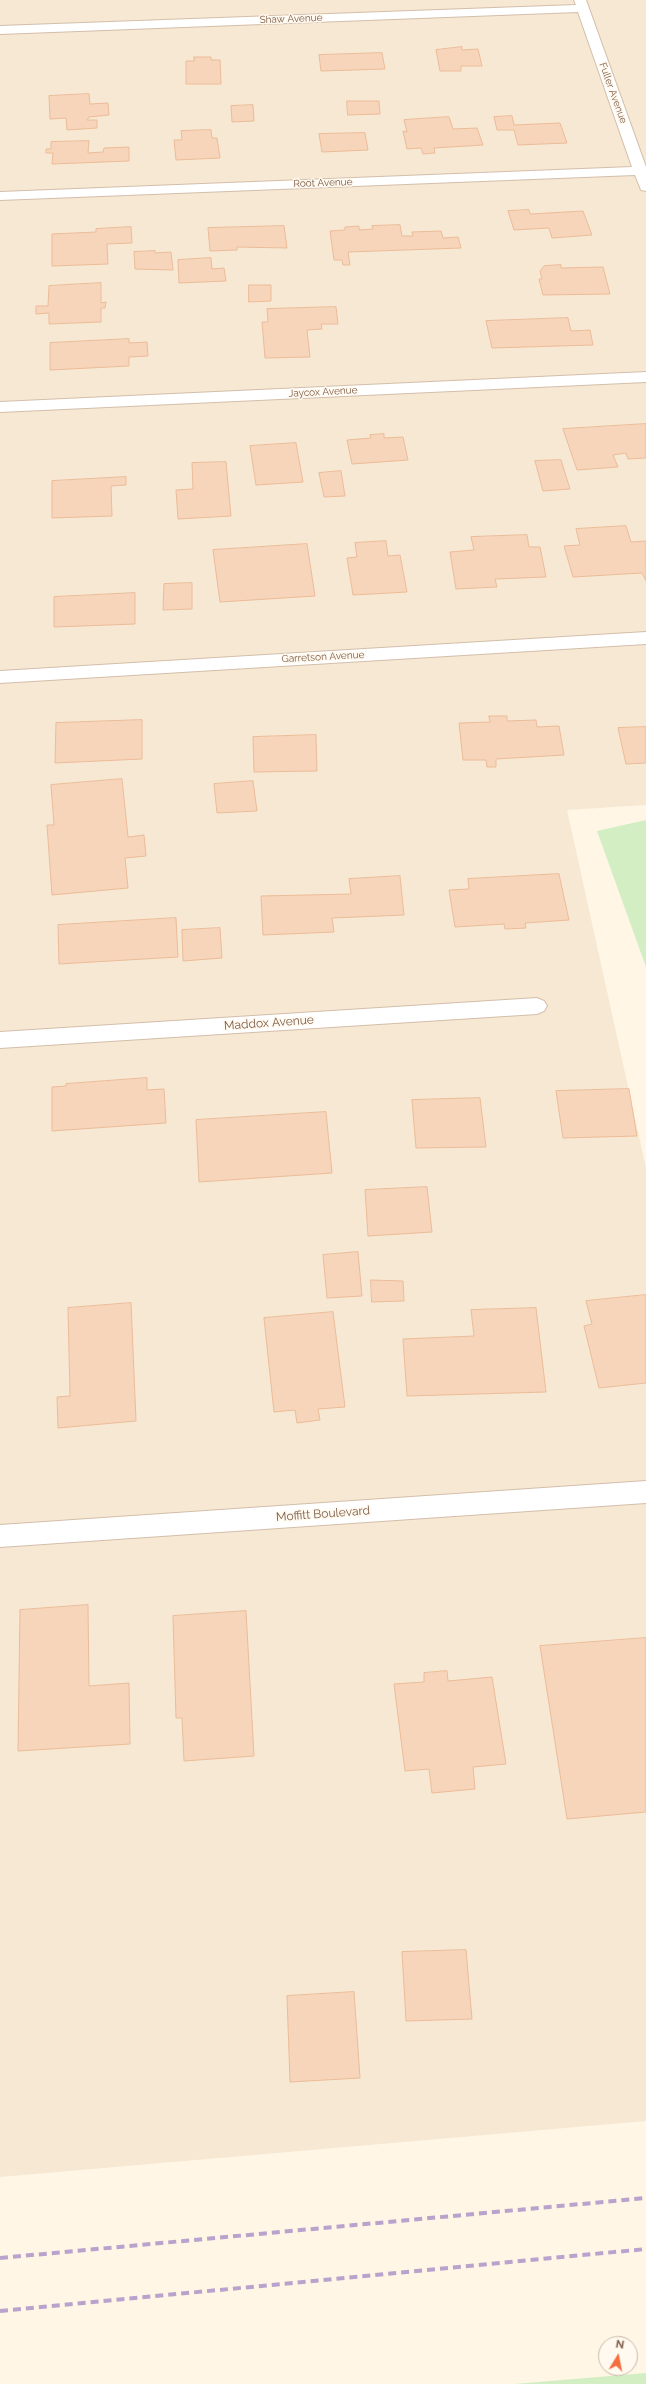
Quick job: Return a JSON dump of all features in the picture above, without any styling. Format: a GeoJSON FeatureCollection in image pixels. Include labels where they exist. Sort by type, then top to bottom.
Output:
{"type":"FeatureCollection","features":[{"type":"Feature","properties":{"kind":"street","name":"Shaw Avenue"},"geometry":{"type":"LineString","coordinates":[[0,30],[581,4]]}},
{"type":"Feature","properties":{"kind":"street","name":"Fuller Avenue"},"geometry":{"type":"LineString","coordinates":[[581,4],[644,171],[646,187]]}},
{"type":"Feature","properties":{"kind":"street","name":"Root Avenue"},"geometry":{"type":"LineString","coordinates":[[0,196],[644,171]]}},
{"type":"Feature","properties":{"kind":"street","name":"Jaycox Avenue"},"geometry":{"type":"LineString","coordinates":[[0,407],[646,377]]}},
{"type":"Feature","properties":{"kind":"street","name":"Garretson Avenue"},"geometry":{"type":"LineString","coordinates":[[0,677],[646,638]]}},
{"type":"Feature","properties":{"kind":"street","name":"Maddox Avenue"},"geometry":{"type":"LineString","coordinates":[[0,1040],[537,1006]]}},
{"type":"Feature","properties":{"kind":"street","name":"Moffitt Boulevard"},"geometry":{"type":"LineString","coordinates":[[0,1536],[646,1492]]}},
{"type":"Feature","properties":{"kind":"shaded area"},"geometry":{"type":"Polygon","coordinates":[[[0,0],[646,0],[646,805],[567,810],[646,1168],[646,2121],[0,2177],[0,0]]]}},
{"type":"Feature","properties":{"kind":"green space"},"geometry":{"type":"Polygon","coordinates":[[[646,820],[646,967],[597,831],[646,820]]]}},
{"type":"Feature","properties":{"kind":"green space"},"geometry":{"type":"Polygon","coordinates":[[[646,2373],[646,2384],[514,2384],[610,2376],[638,2376],[638,2374],[646,2373]]]}},
{"type":"Feature","properties":{"kind":"building"},"geometry":{"type":"Polygon","coordinates":[[[462,47],[462,50],[478,49],[482,66],[461,66],[461,71],[440,71],[436,50],[462,47]]]}},
{"type":"Feature","properties":{"kind":"building"},"geometry":{"type":"Polygon","coordinates":[[[382,53],[385,69],[321,71],[319,55],[382,53]]]}},
{"type":"Feature","properties":{"kind":"building"},"geometry":{"type":"Polygon","coordinates":[[[194,57],[211,57],[211,60],[220,60],[221,84],[186,84],[186,61],[194,61],[194,57]]]}},
{"type":"Feature","properties":{"kind":"building"},"geometry":{"type":"Polygon","coordinates":[[[89,94],[90,104],[108,103],[109,115],[89,117],[87,120],[97,120],[97,128],[67,130],[66,118],[50,119],[49,96],[89,94]]]}},
{"type":"Feature","properties":{"kind":"building"},"geometry":{"type":"Polygon","coordinates":[[[347,101],[379,101],[380,114],[348,115],[347,101]]]}},
{"type":"Feature","properties":{"kind":"building"},"geometry":{"type":"Polygon","coordinates":[[[253,105],[254,121],[232,122],[231,106],[253,105]]]}},
{"type":"Feature","properties":{"kind":"building"},"geometry":{"type":"Polygon","coordinates":[[[512,116],[514,125],[560,123],[567,143],[518,145],[514,130],[497,130],[494,117],[512,116]]]}},
{"type":"Feature","properties":{"kind":"building"},"geometry":{"type":"Polygon","coordinates":[[[449,117],[453,129],[477,128],[483,145],[434,148],[435,153],[423,154],[421,148],[407,149],[403,131],[407,132],[404,120],[449,117]]]}},
{"type":"Feature","properties":{"kind":"building"},"geometry":{"type":"Polygon","coordinates":[[[211,130],[212,138],[217,138],[220,158],[176,160],[174,140],[182,140],[181,131],[211,130]]]}},
{"type":"Feature","properties":{"kind":"building"},"geometry":{"type":"Polygon","coordinates":[[[365,133],[368,150],[322,152],[319,134],[365,133]]]}},
{"type":"Feature","properties":{"kind":"building"},"geometry":{"type":"Polygon","coordinates":[[[89,141],[88,153],[103,152],[104,148],[129,147],[129,161],[52,164],[53,153],[46,153],[46,149],[51,149],[51,142],[89,141]]]}},
{"type":"Feature","properties":{"kind":"building"},"geometry":{"type":"Polygon","coordinates":[[[529,210],[530,214],[583,211],[592,235],[552,238],[549,228],[514,230],[508,211],[529,210]]]}},
{"type":"Feature","properties":{"kind":"building"},"geometry":{"type":"Polygon","coordinates":[[[400,225],[402,236],[413,236],[412,232],[441,231],[443,238],[458,237],[461,248],[348,252],[350,265],[343,265],[342,260],[334,260],[330,231],[345,230],[345,227],[359,226],[359,230],[373,229],[372,226],[400,225]]]}},
{"type":"Feature","properties":{"kind":"building"},"geometry":{"type":"Polygon","coordinates":[[[284,226],[287,248],[237,247],[237,250],[210,251],[208,228],[284,226]]]}},
{"type":"Feature","properties":{"kind":"building"},"geometry":{"type":"Polygon","coordinates":[[[131,227],[132,243],[107,244],[108,264],[52,266],[52,234],[96,232],[96,229],[131,227]]]}},
{"type":"Feature","properties":{"kind":"building"},"geometry":{"type":"Polygon","coordinates":[[[155,251],[155,253],[171,252],[173,270],[135,269],[134,252],[155,251]]]}},
{"type":"Feature","properties":{"kind":"building"},"geometry":{"type":"Polygon","coordinates":[[[211,258],[212,269],[224,268],[226,281],[179,283],[178,260],[211,258]]]}},
{"type":"Feature","properties":{"kind":"building"},"geometry":{"type":"Polygon","coordinates":[[[561,265],[561,268],[603,267],[610,294],[543,295],[539,279],[542,279],[540,271],[544,266],[561,265]]]}},
{"type":"Feature","properties":{"kind":"building"},"geometry":{"type":"Polygon","coordinates":[[[101,283],[101,303],[106,302],[105,308],[101,308],[101,322],[49,324],[49,313],[36,314],[36,306],[48,306],[49,286],[101,283]]]}},
{"type":"Feature","properties":{"kind":"building"},"geometry":{"type":"Polygon","coordinates":[[[249,285],[271,285],[271,301],[249,302],[249,285]]]}},
{"type":"Feature","properties":{"kind":"building"},"geometry":{"type":"Polygon","coordinates":[[[336,307],[338,324],[321,324],[322,329],[307,330],[310,357],[265,358],[262,322],[268,322],[267,309],[336,307]]]}},
{"type":"Feature","properties":{"kind":"building"},"geometry":{"type":"Polygon","coordinates":[[[568,318],[571,331],[590,330],[593,345],[492,348],[486,321],[568,318]]]}},
{"type":"Feature","properties":{"kind":"building"},"geometry":{"type":"Polygon","coordinates":[[[129,339],[129,343],[147,342],[148,356],[129,357],[129,366],[50,370],[50,343],[129,339]]]}},
{"type":"Feature","properties":{"kind":"building"},"geometry":{"type":"Polygon","coordinates":[[[646,424],[646,458],[628,459],[626,453],[613,455],[618,467],[577,470],[563,429],[646,424]]]}},
{"type":"Feature","properties":{"kind":"building"},"geometry":{"type":"Polygon","coordinates":[[[384,434],[384,438],[403,437],[408,460],[352,464],[347,440],[371,438],[370,435],[384,434]]]}},
{"type":"Feature","properties":{"kind":"building"},"geometry":{"type":"Polygon","coordinates":[[[296,443],[303,482],[256,485],[250,446],[296,443]]]}},
{"type":"Feature","properties":{"kind":"building"},"geometry":{"type":"Polygon","coordinates":[[[561,460],[570,489],[543,491],[535,461],[561,460]]]}},
{"type":"Feature","properties":{"kind":"building"},"geometry":{"type":"Polygon","coordinates":[[[226,462],[231,516],[178,519],[176,490],[193,489],[192,463],[226,462]]]}},
{"type":"Feature","properties":{"kind":"building"},"geometry":{"type":"Polygon","coordinates":[[[341,471],[345,496],[324,497],[319,473],[341,471]]]}},
{"type":"Feature","properties":{"kind":"building"},"geometry":{"type":"Polygon","coordinates":[[[126,477],[126,485],[111,486],[112,516],[52,518],[52,481],[126,477]]]}},
{"type":"Feature","properties":{"kind":"building"},"geometry":{"type":"Polygon","coordinates":[[[626,526],[631,542],[646,541],[646,581],[642,573],[573,577],[564,546],[580,545],[576,529],[626,526]]]}},
{"type":"Feature","properties":{"kind":"building"},"geometry":{"type":"Polygon","coordinates":[[[527,535],[529,547],[540,547],[546,577],[495,579],[497,587],[456,589],[450,552],[474,550],[471,537],[527,535]]]}},
{"type":"Feature","properties":{"kind":"building"},"geometry":{"type":"Polygon","coordinates":[[[386,541],[388,556],[400,555],[407,592],[353,595],[347,558],[357,557],[355,543],[386,541]]]}},
{"type":"Feature","properties":{"kind":"building"},"geometry":{"type":"Polygon","coordinates":[[[307,544],[315,596],[220,602],[213,550],[307,544]]]}},
{"type":"Feature","properties":{"kind":"building"},"geometry":{"type":"Polygon","coordinates":[[[192,583],[192,609],[163,610],[164,584],[192,583]]]}},
{"type":"Feature","properties":{"kind":"building"},"geometry":{"type":"Polygon","coordinates":[[[135,593],[135,624],[54,627],[54,597],[135,593]]]}},
{"type":"Feature","properties":{"kind":"building"},"geometry":{"type":"Polygon","coordinates":[[[489,716],[507,716],[507,721],[536,720],[537,727],[559,726],[564,755],[496,759],[496,767],[487,767],[486,760],[463,760],[459,723],[490,722],[489,716]]]}},
{"type":"Feature","properties":{"kind":"building"},"geometry":{"type":"Polygon","coordinates":[[[142,720],[142,759],[55,763],[56,723],[142,720]]]}},
{"type":"Feature","properties":{"kind":"building"},"geometry":{"type":"Polygon","coordinates":[[[646,727],[646,763],[626,764],[618,728],[646,727]]]}},
{"type":"Feature","properties":{"kind":"building"},"geometry":{"type":"Polygon","coordinates":[[[316,735],[317,771],[254,772],[253,737],[316,735]]]}},
{"type":"Feature","properties":{"kind":"building"},"geometry":{"type":"Polygon","coordinates":[[[122,779],[128,837],[144,835],[146,856],[125,858],[128,888],[52,895],[47,825],[54,825],[51,785],[122,779]]]}},
{"type":"Feature","properties":{"kind":"building"},"geometry":{"type":"Polygon","coordinates":[[[253,781],[257,811],[217,813],[214,784],[253,781]]]}},
{"type":"Feature","properties":{"kind":"building"},"geometry":{"type":"Polygon","coordinates":[[[559,874],[569,920],[525,923],[526,928],[505,929],[504,924],[455,927],[449,890],[469,889],[468,879],[559,874]]]}},
{"type":"Feature","properties":{"kind":"building"},"geometry":{"type":"Polygon","coordinates":[[[400,876],[404,915],[332,918],[334,932],[263,935],[261,896],[351,894],[349,879],[400,876]]]}},
{"type":"Feature","properties":{"kind":"building"},"geometry":{"type":"Polygon","coordinates":[[[176,918],[178,957],[59,964],[58,925],[176,918]]]}},
{"type":"Feature","properties":{"kind":"building"},"geometry":{"type":"Polygon","coordinates":[[[220,928],[222,958],[183,961],[182,930],[220,928]]]}},
{"type":"Feature","properties":{"kind":"building"},"geometry":{"type":"Polygon","coordinates":[[[147,1078],[147,1090],[164,1089],[166,1123],[52,1131],[52,1087],[66,1086],[66,1084],[147,1078]]]}},
{"type":"Feature","properties":{"kind":"building"},"geometry":{"type":"Polygon","coordinates":[[[629,1089],[637,1136],[563,1138],[556,1091],[629,1089]]]}},
{"type":"Feature","properties":{"kind":"building"},"geometry":{"type":"Polygon","coordinates":[[[480,1098],[486,1147],[416,1148],[412,1100],[480,1098]]]}},
{"type":"Feature","properties":{"kind":"building"},"geometry":{"type":"Polygon","coordinates":[[[326,1112],[332,1173],[199,1182],[196,1120],[326,1112]]]}},
{"type":"Feature","properties":{"kind":"building"},"geometry":{"type":"Polygon","coordinates":[[[427,1187],[432,1232],[368,1236],[365,1190],[427,1187]]]}},
{"type":"Feature","properties":{"kind":"building"},"geometry":{"type":"Polygon","coordinates":[[[358,1252],[362,1296],[327,1298],[323,1255],[358,1252]]]}},
{"type":"Feature","properties":{"kind":"building"},"geometry":{"type":"Polygon","coordinates":[[[371,1280],[403,1281],[404,1301],[372,1302],[371,1280]]]}},
{"type":"Feature","properties":{"kind":"building"},"geometry":{"type":"Polygon","coordinates":[[[646,1295],[646,1383],[599,1388],[584,1326],[592,1324],[586,1301],[646,1295]]]}},
{"type":"Feature","properties":{"kind":"building"},"geometry":{"type":"Polygon","coordinates":[[[131,1303],[136,1421],[58,1428],[57,1397],[70,1396],[68,1308],[131,1303]]]}},
{"type":"Feature","properties":{"kind":"building"},"geometry":{"type":"Polygon","coordinates":[[[536,1308],[546,1392],[407,1396],[403,1339],[474,1336],[471,1310],[536,1308]]]}},
{"type":"Feature","properties":{"kind":"building"},"geometry":{"type":"Polygon","coordinates":[[[333,1312],[345,1407],[318,1409],[320,1420],[297,1423],[295,1410],[274,1412],[264,1318],[333,1312]]]}},
{"type":"Feature","properties":{"kind":"building"},"geometry":{"type":"Polygon","coordinates":[[[88,1605],[89,1686],[129,1683],[130,1744],[18,1751],[20,1610],[88,1605]]]}},
{"type":"Feature","properties":{"kind":"building"},"geometry":{"type":"Polygon","coordinates":[[[246,1611],[254,1756],[184,1761],[182,1718],[176,1718],[173,1616],[246,1611]]]}},
{"type":"Feature","properties":{"kind":"building"},"geometry":{"type":"Polygon","coordinates":[[[646,1638],[646,1812],[567,1819],[540,1646],[646,1638]]]}},
{"type":"Feature","properties":{"kind":"building"},"geometry":{"type":"Polygon","coordinates":[[[447,1671],[448,1681],[492,1677],[506,1764],[473,1767],[475,1789],[432,1793],[429,1769],[405,1771],[394,1684],[424,1682],[424,1673],[447,1671]]]}},
{"type":"Feature","properties":{"kind":"building"},"geometry":{"type":"Polygon","coordinates":[[[466,1950],[472,2019],[406,2021],[402,1952],[466,1950]]]}},
{"type":"Feature","properties":{"kind":"building"},"geometry":{"type":"Polygon","coordinates":[[[354,1992],[360,2078],[290,2082],[287,1996],[354,1992]]]}},
{"type":"Feature","properties":{"kind":"railway"},"geometry":{"type":"LineString","coordinates":[[0,2258],[646,2198]]}},
{"type":"Feature","properties":{"kind":"railway"},"geometry":{"type":"LineString","coordinates":[[0,2311],[646,2249]]}}]}
